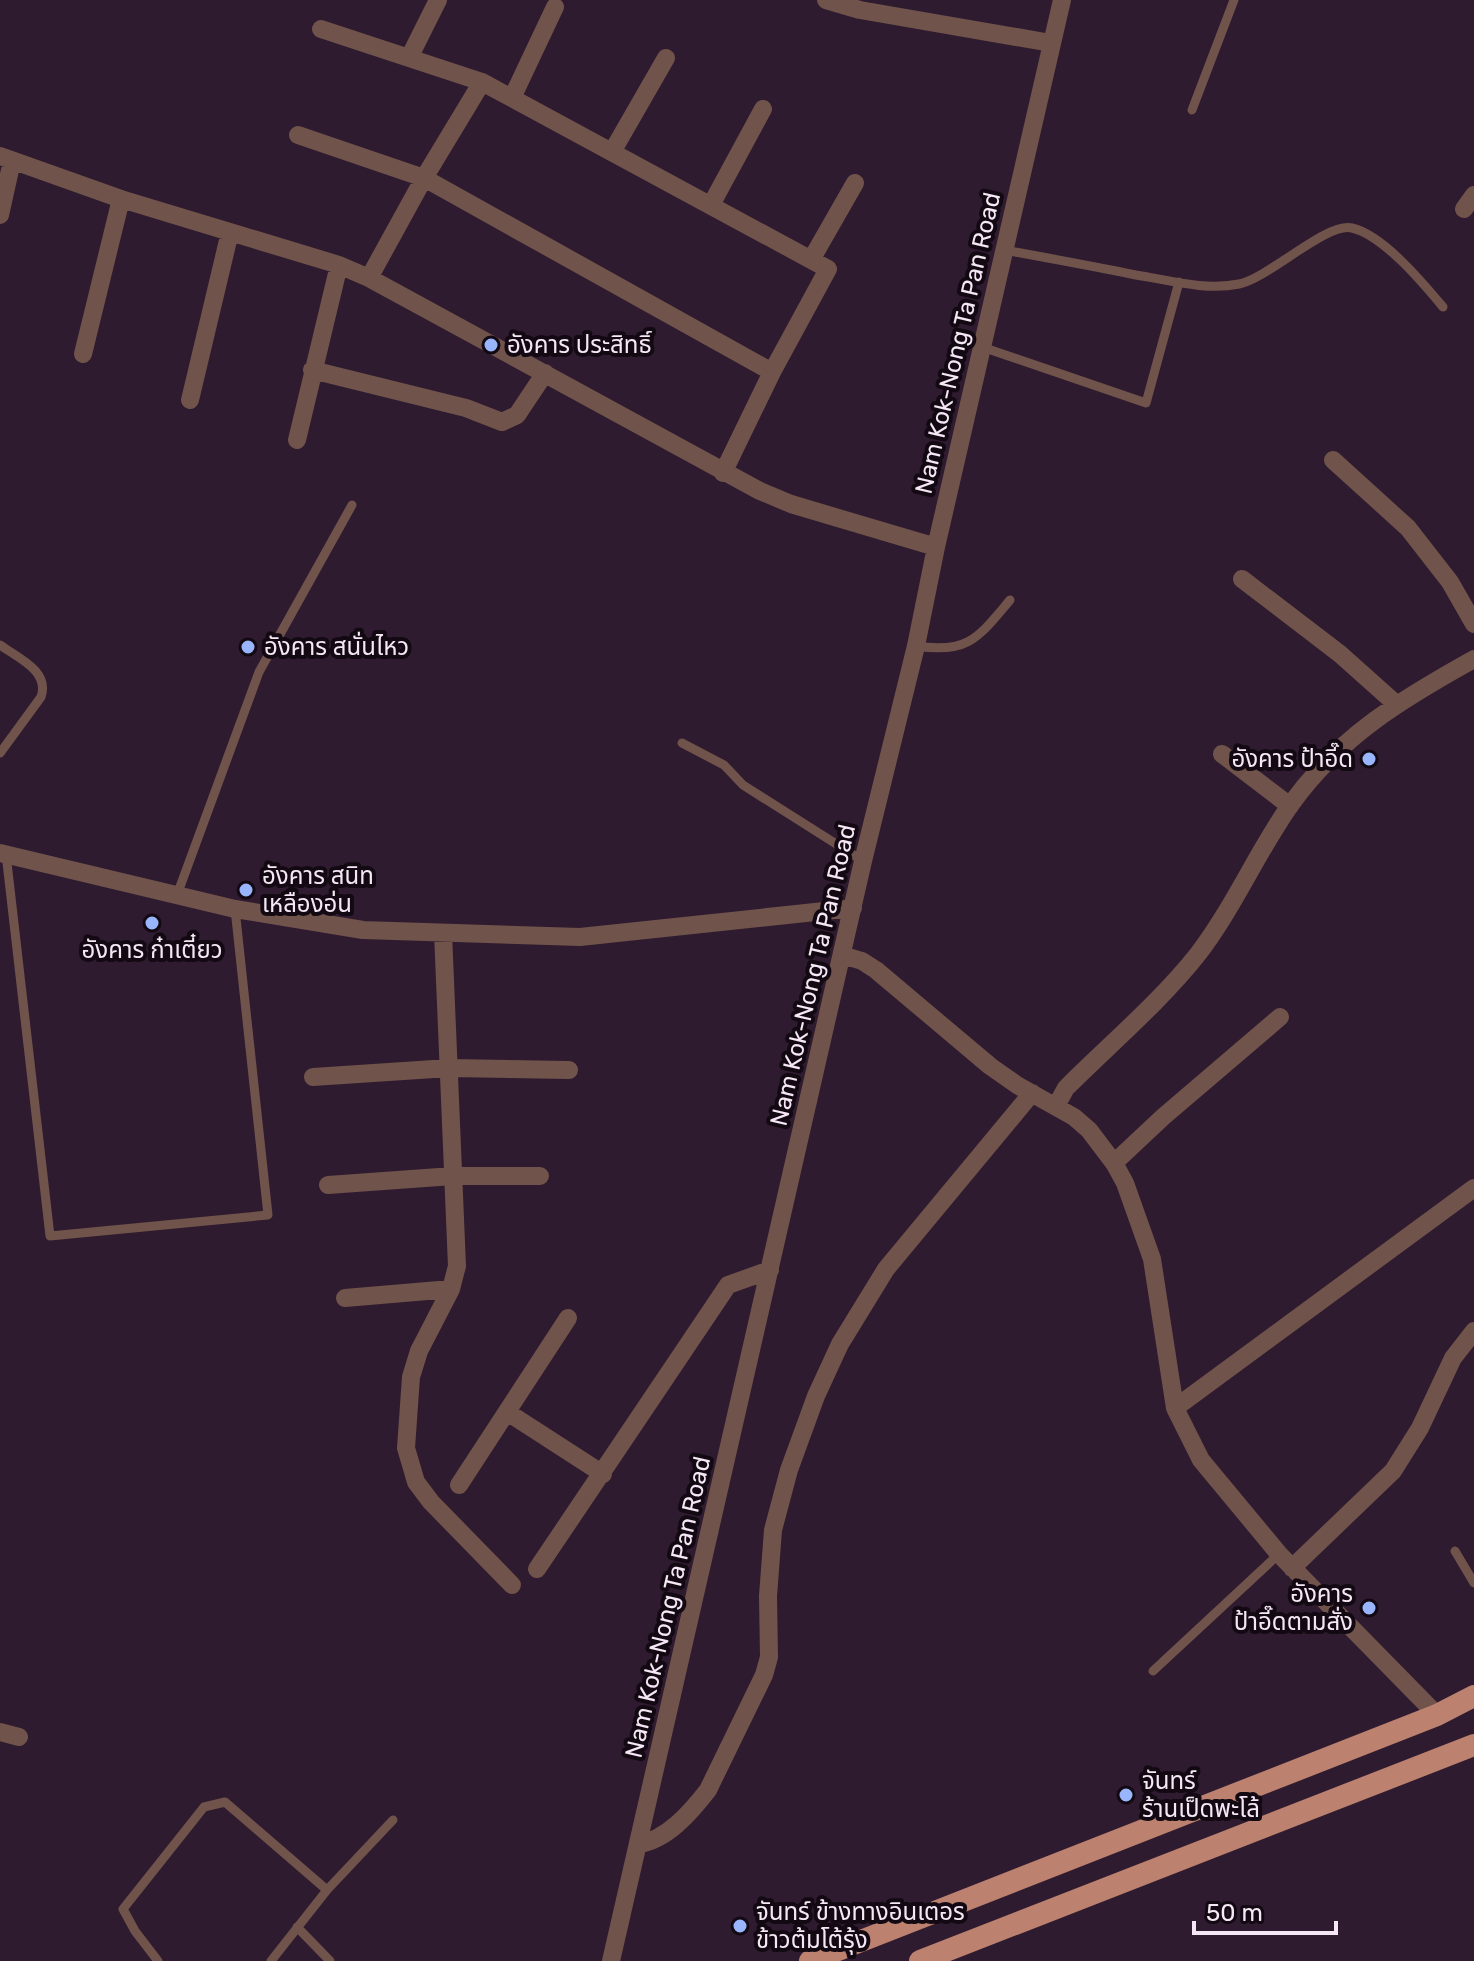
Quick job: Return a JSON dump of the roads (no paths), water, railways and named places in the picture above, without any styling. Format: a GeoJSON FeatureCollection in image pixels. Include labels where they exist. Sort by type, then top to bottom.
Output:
{"type":"FeatureCollection","features":[{"type":"Feature","properties":{"kind":"main road"},"geometry":{"type":"LineString","coordinates":[[810,1961],[1437,1715],[1474,1696]]}},
{"type":"Feature","properties":{"kind":"main road"},"geometry":{"type":"LineString","coordinates":[[927,1960],[1474,1745]]}},
{"type":"Feature","properties":{"kind":"street"},"geometry":{"type":"LineString","coordinates":[[409,58],[438,0]]}},
{"type":"Feature","properties":{"kind":"street"},"geometry":{"type":"LineString","coordinates":[[826,0],[860,10],[1051,43]]}},
{"type":"Feature","properties":{"kind":"street","name":"Nam Kok-Nong Ta Pan Road"},"geometry":{"type":"LineString","coordinates":[[611,1961],[863,861],[916,646],[1062,0]]}},
{"type":"Feature","properties":{"kind":"street"},"geometry":{"type":"LineString","coordinates":[[512,98],[555,7]]}},
{"type":"Feature","properties":{"kind":"street"},"geometry":{"type":"LineString","coordinates":[[321,29],[482,82],[828,269],[772,372],[723,473]]}},
{"type":"Feature","properties":{"kind":"street"},"geometry":{"type":"LineString","coordinates":[[612,152],[666,58]]}},
{"type":"Feature","properties":{"kind":"street"},"geometry":{"type":"LineString","coordinates":[[369,278],[482,82]]}},
{"type":"Feature","properties":{"kind":"street"},"geometry":{"type":"LineString","coordinates":[[711,205],[763,109]]}},
{"type":"Feature","properties":{"kind":"street"},"geometry":{"type":"LineString","coordinates":[[298,135],[424,178],[772,372]]}},
{"type":"Feature","properties":{"kind":"street"},"geometry":{"type":"LineString","coordinates":[[0,215],[6,159],[121,199],[339,265],[369,278],[545,373],[723,473],[791,504],[936,547]]}},
{"type":"Feature","properties":{"kind":"street"},"geometry":{"type":"LineString","coordinates":[[811,260],[855,183]]}},
{"type":"Feature","properties":{"kind":"street"},"geometry":{"type":"LineString","coordinates":[[83,354],[121,199]]}},
{"type":"Feature","properties":{"kind":"street"},"geometry":{"type":"LineString","coordinates":[[190,400],[230,232]]}},
{"type":"Feature","properties":{"kind":"street"},"geometry":{"type":"LineString","coordinates":[[297,440],[339,265]]}},
{"type":"Feature","properties":{"kind":"street"},"geometry":{"type":"LineString","coordinates":[[312,370],[466,408],[502,422],[517,415],[545,373]]}},
{"type":"Feature","properties":{"kind":"street"},"geometry":{"type":"LineString","coordinates":[[1333,460],[1408,528],[1442,570],[1474,624]]}},
{"type":"Feature","properties":{"kind":"street"},"geometry":{"type":"LineString","coordinates":[[1242,579],[1340,654],[1396,704]]}},
{"type":"Feature","properties":{"kind":"street"},"geometry":{"type":"LineString","coordinates":[[1056,1106],[1066,1088],[1181,975],[1200,951],[1290,806],[1337,748],[1396,704],[1474,659]]}},
{"type":"Feature","properties":{"kind":"street"},"geometry":{"type":"LineString","coordinates":[[1222,754],[1290,806]]}},
{"type":"Feature","properties":{"kind":"street"},"geometry":{"type":"LineString","coordinates":[[3,854],[235,909],[363,930],[580,937],[853,908]]}},
{"type":"Feature","properties":{"kind":"street"},"geometry":{"type":"LineString","coordinates":[[443,933],[457,1266],[451,1289],[419,1351],[411,1377],[406,1448],[416,1482],[431,1502],[512,1585]]}},
{"type":"Feature","properties":{"kind":"street"},"geometry":{"type":"LineString","coordinates":[[842,955],[862,961],[876,970],[990,1066],[1074,1117],[1089,1130],[1125,1183],[1152,1259],[1175,1408],[1201,1460],[1279,1554],[1437,1715]]}},
{"type":"Feature","properties":{"kind":"street"},"geometry":{"type":"LineString","coordinates":[[1114,1163],[1280,1017]]}},
{"type":"Feature","properties":{"kind":"street"},"geometry":{"type":"LineString","coordinates":[[313,1077],[449,1068],[569,1070]]}},
{"type":"Feature","properties":{"kind":"street"},"geometry":{"type":"LineString","coordinates":[[638,1844],[657,1840],[698,1803],[708,1790],[759,1689],[769,1657],[768,1596],[773,1530],[789,1470],[816,1396],[840,1344],[886,1269],[1032,1093]]}},
{"type":"Feature","properties":{"kind":"street"},"geometry":{"type":"LineString","coordinates":[[328,1185],[453,1176],[540,1176]]}},
{"type":"Feature","properties":{"kind":"street"},"geometry":{"type":"LineString","coordinates":[[1175,1408],[1474,1188]]}},
{"type":"Feature","properties":{"kind":"street"},"geometry":{"type":"LineString","coordinates":[[537,1569],[728,1285],[770,1270]]}},
{"type":"Feature","properties":{"kind":"street"},"geometry":{"type":"LineString","coordinates":[[345,1298],[451,1289]]}},
{"type":"Feature","properties":{"kind":"street"},"geometry":{"type":"LineString","coordinates":[[459,1485],[568,1318]]}},
{"type":"Feature","properties":{"kind":"street"},"geometry":{"type":"LineString","coordinates":[[1292,1568],[1393,1471],[1420,1428],[1453,1358],[1474,1331]]}},
{"type":"Feature","properties":{"kind":"street"},"geometry":{"type":"LineString","coordinates":[[507,1412],[603,1474]]}},
{"type":"Feature","properties":{"kind":"street"},"geometry":{"type":"LineString","coordinates":[[0,1732],[19,1737]]}},
{"type":"Feature","properties":{"kind":"lane"},"geometry":{"type":"LineString","coordinates":[[1192,110],[1234,0]]}},
{"type":"Feature","properties":{"kind":"lane"},"geometry":{"type":"LineString","coordinates":[[1004,250],[1179,282],[1236,285],[1253,280],[1331,231],[1350,227],[1368,235],[1415,273],[1443,307]]}},
{"type":"Feature","properties":{"kind":"lane"},"geometry":{"type":"LineString","coordinates":[[982,347],[1146,403],[1179,282]]}},
{"type":"Feature","properties":{"kind":"lane"},"geometry":{"type":"LineString","coordinates":[[176,896],[259,672],[352,505]]}},
{"type":"Feature","properties":{"kind":"lane"},"geometry":{"type":"LineString","coordinates":[[916,646],[943,650],[957,647],[975,638],[1010,600]]}},
{"type":"Feature","properties":{"kind":"lane"},"geometry":{"type":"LineString","coordinates":[[0,645],[40,674],[44,687],[41,697],[0,753]]}},
{"type":"Feature","properties":{"kind":"lane"},"geometry":{"type":"LineString","coordinates":[[682,743],[724,765],[743,785],[863,861]]}},
{"type":"Feature","properties":{"kind":"lane"},"geometry":{"type":"LineString","coordinates":[[3,854],[50,1236],[268,1215],[235,909]]}},
{"type":"Feature","properties":{"kind":"lane"},"geometry":{"type":"LineString","coordinates":[[1455,1551],[1474,1583]]}},
{"type":"Feature","properties":{"kind":"lane"},"geometry":{"type":"LineString","coordinates":[[1153,1671],[1279,1554]]}},
{"type":"Feature","properties":{"kind":"lane"},"geometry":{"type":"LineString","coordinates":[[158,1961],[123,1909],[204,1807],[225,1802],[327,1890]]}},
{"type":"Feature","properties":{"kind":"lane"},"geometry":{"type":"LineString","coordinates":[[271,1961],[327,1890],[393,1820]]}},
{"type":"Feature","properties":{"kind":"lane"},"geometry":{"type":"LineString","coordinates":[[297,1927],[330,1961]]}},
{"type":"Feature","properties":{"kind":"place","name":"อังคาร ประสิทธิ์"},"geometry":{"type":"Point","coordinates":[491,345]}},
{"type":"Feature","properties":{"kind":"place","name":"อังคาร สนั่นไหว"},"geometry":{"type":"Point","coordinates":[248,647]}},
{"type":"Feature","properties":{"kind":"place","name":"อังคาร ป้าอี๊ด"},"geometry":{"type":"Point","coordinates":[1369,759]}},
{"type":"Feature","properties":{"kind":"place","name":"อังคาร สนิท เหลืองอ่น"},"geometry":{"type":"Point","coordinates":[246,890]}},
{"type":"Feature","properties":{"kind":"place","name":"อังคาร ก๋าเตี๋ยว"},"geometry":{"type":"Point","coordinates":[152,923]}},
{"type":"Feature","properties":{"kind":"place","name":"อังคาร ป้าอี๊ดตามสั่ง"},"geometry":{"type":"Point","coordinates":[1369,1608]}},
{"type":"Feature","properties":{"kind":"place","name":"จันทร์ ร้านเป็ดพะโล้"},"geometry":{"type":"Point","coordinates":[1126,1795]}},
{"type":"Feature","properties":{"kind":"place","name":"จันทร์ ข้างทางอินเตอร ข้าวต้มโต้รุ้ง"},"geometry":{"type":"Point","coordinates":[740,1926]}}]}
